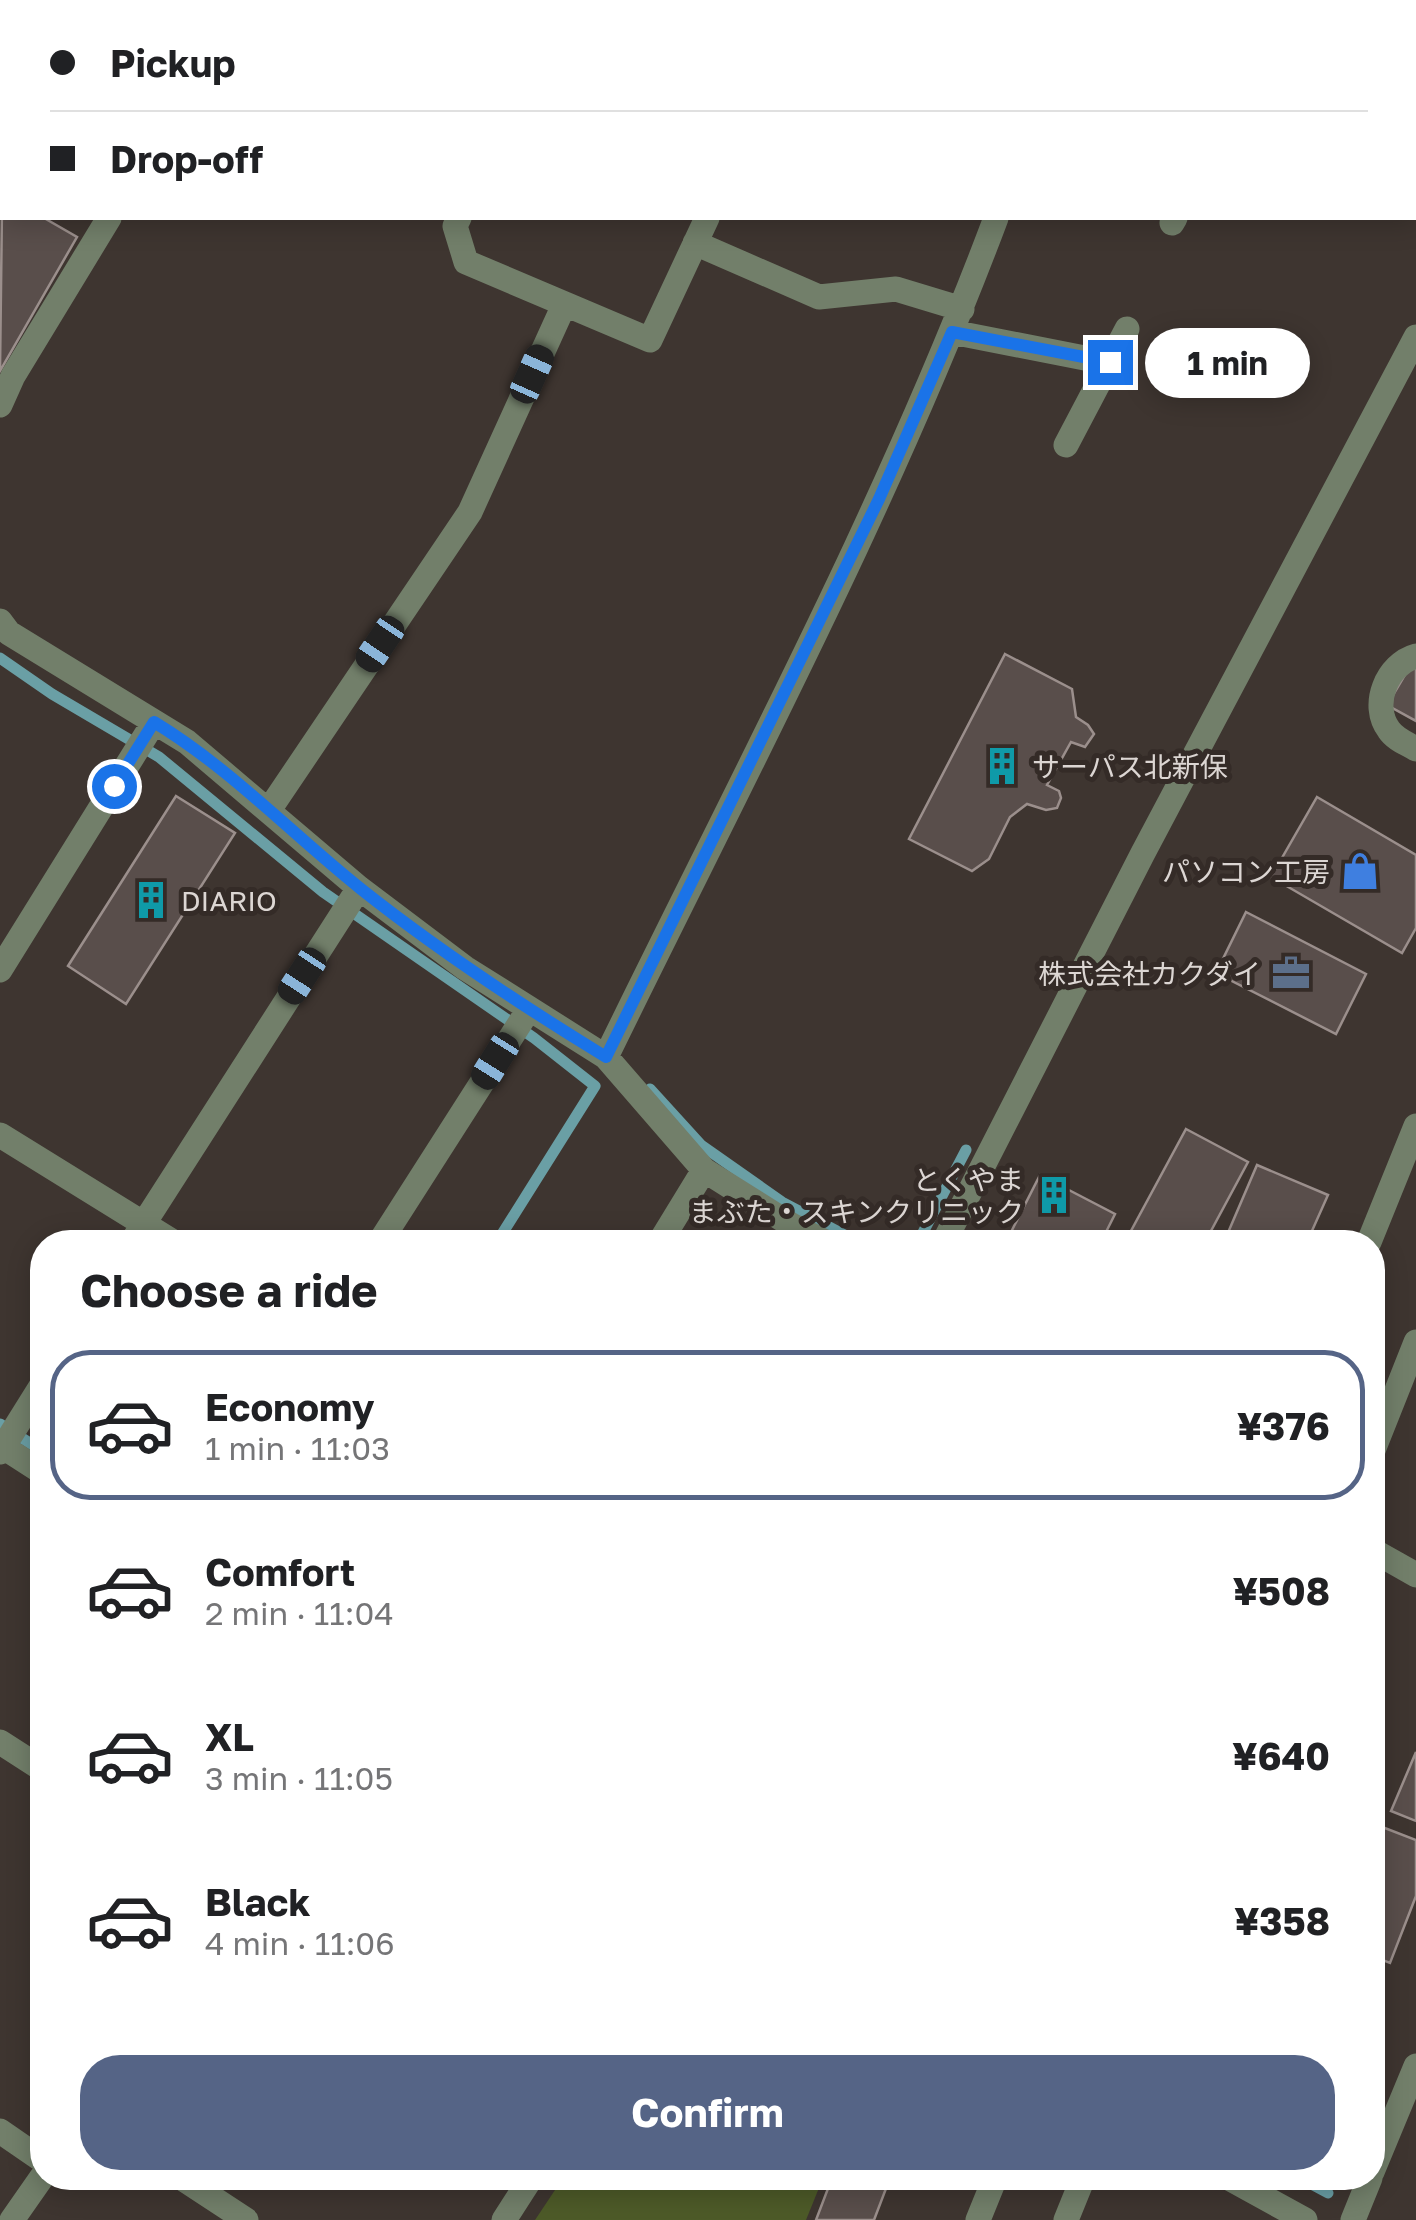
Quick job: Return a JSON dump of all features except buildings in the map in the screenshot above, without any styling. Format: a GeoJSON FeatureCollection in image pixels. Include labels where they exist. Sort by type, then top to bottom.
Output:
{"type":"FeatureCollection","features":[{"type":"Feature","properties":{"kind":"street"},"geometry":{"type":"LineString","coordinates":[[0,405],[13,376],[108,220]]}},
{"type":"Feature","properties":{"kind":"street"},"geometry":{"type":"LineString","coordinates":[[458,220],[455,226],[466,262],[650,340],[706,220]]}},
{"type":"Feature","properties":{"kind":"street"},"geometry":{"type":"LineString","coordinates":[[606,1057],[879,499],[957,321],[995,220]]}},
{"type":"Feature","properties":{"kind":"street"},"geometry":{"type":"LineString","coordinates":[[695,243],[819,298],[896,288],[957,321],[1110,362]]}},
{"type":"Feature","properties":{"kind":"street"},"geometry":{"type":"LineString","coordinates":[[269,810],[470,512],[564,305]]}},
{"type":"Feature","properties":{"kind":"street"},"geometry":{"type":"LineString","coordinates":[[1066,445],[1127,329]]}},
{"type":"Feature","properties":{"kind":"street"},"geometry":{"type":"LineString","coordinates":[[950,1230],[1143,853],[1416,336]]}},
{"type":"Feature","properties":{"kind":"street"},"geometry":{"type":"LineString","coordinates":[[0,621],[9,633],[144,738],[187,742],[269,810],[351,901],[465,968],[522,1020],[606,1057],[704,1170],[800,1230]]}},
{"type":"Feature","properties":{"kind":"street"},"geometry":{"type":"LineString","coordinates":[[1416,656],[1406,658],[1394,670],[1380,702],[1386,728],[1416,749]]}},
{"type":"Feature","properties":{"kind":"street"},"geometry":{"type":"LineString","coordinates":[[0,970],[144,738]]}},
{"type":"Feature","properties":{"kind":"street"},"geometry":{"type":"LineString","coordinates":[[141,1230],[351,901]]}},
{"type":"Feature","properties":{"kind":"street"},"geometry":{"type":"LineString","coordinates":[[388,1230],[522,1020]]}},
{"type":"Feature","properties":{"kind":"street"},"geometry":{"type":"LineString","coordinates":[[1374,1230],[1416,1126]]}},
{"type":"Feature","properties":{"kind":"street"},"geometry":{"type":"LineString","coordinates":[[0,1135],[132,1230]]}},
{"type":"Feature","properties":{"kind":"street"},"geometry":{"type":"LineString","coordinates":[[667,1230],[704,1170]]}},
{"type":"Feature","properties":{"kind":"street"},"geometry":{"type":"LineString","coordinates":[[1385,1420],[1416,1342]]}},
{"type":"Feature","properties":{"kind":"street"},"geometry":{"type":"LineString","coordinates":[[30,1404],[6,1441],[30,1462]]}},
{"type":"Feature","properties":{"kind":"street"},"geometry":{"type":"LineString","coordinates":[[1385,1557],[1416,1575]]}},
{"type":"Feature","properties":{"kind":"street"},"geometry":{"type":"LineString","coordinates":[[0,1742],[30,1761]]}},
{"type":"Feature","properties":{"kind":"street"},"geometry":{"type":"LineString","coordinates":[[1385,2143],[1416,2066]]}},
{"type":"Feature","properties":{"kind":"street"},"geometry":{"type":"LineString","coordinates":[[0,2130],[30,2151]]}},
{"type":"Feature","properties":{"kind":"street"},"geometry":{"type":"LineString","coordinates":[[12,2220],[33,2190]]}},
{"type":"Feature","properties":{"kind":"street"},"geometry":{"type":"LineString","coordinates":[[200,2190],[246,2220]]}},
{"type":"Feature","properties":{"kind":"street"},"geometry":{"type":"LineString","coordinates":[[504,2220],[523,2190]]}},
{"type":"Feature","properties":{"kind":"street"},"geometry":{"type":"LineString","coordinates":[[978,2220],[990,2190]]}},
{"type":"Feature","properties":{"kind":"street"},"geometry":{"type":"LineString","coordinates":[[1066,2220],[1078,2190]]}},
{"type":"Feature","properties":{"kind":"street"},"geometry":{"type":"LineString","coordinates":[[1250,2190],[1305,2220]]}},
{"type":"Feature","properties":{"kind":"street"},"geometry":{"type":"LineString","coordinates":[[1353,2220],[1366,2190]]}},
{"type":"Feature","properties":{"kind":"green space"},"geometry":{"type":"Polygon","coordinates":[[[555,2190],[818,2190],[806,2220],[535,2220],[555,2190]]]}},
{"type":"Feature","properties":{"kind":"waterway"},"geometry":{"type":"LineString","coordinates":[[0,658],[52,694],[159,757],[323,892],[534,1038],[595,1086],[505,1230]]}},
{"type":"Feature","properties":{"kind":"waterway"},"geometry":{"type":"LineString","coordinates":[[650,1089],[701,1145],[782,1202],[835,1230]]}},
{"type":"Feature","properties":{"kind":"waterway"},"geometry":{"type":"LineString","coordinates":[[924,1230],[966,1150]]}},
{"type":"Feature","properties":{"kind":"waterway"},"geometry":{"type":"LineString","coordinates":[[0,1424],[30,1443]]}},
{"type":"Feature","properties":{"kind":"waterway"},"geometry":{"type":"LineString","coordinates":[[1322,2190],[1328,2193]]}},
{"type":"Feature","properties":{"kind":"place","name":"サーパス北新保"},"geometry":{"type":"Point","coordinates":[1002,766]}},
{"type":"Feature","properties":{"kind":"place","name":"パソコン工房"},"geometry":{"type":"Point","coordinates":[1360,871]}},
{"type":"Feature","properties":{"kind":"place","name":"DIARIO"},"geometry":{"type":"Point","coordinates":[151,900]}},
{"type":"Feature","properties":{"kind":"place","name":"株式会社カクダイ"},"geometry":{"type":"Point","coordinates":[1291,973]}},
{"type":"Feature","properties":{"kind":"place","name":"とくやま まぶた・スキンクリニック"},"geometry":{"type":"Point","coordinates":[1054,1195]}},
{"type":"Feature","properties":{"kind":"route"},"geometry":{"type":"LineString","coordinates":[[114,786],[154,722],[187,742],[359,888],[465,968],[606,1057],[879,499],[952,332],[1110,362]]}}]}
